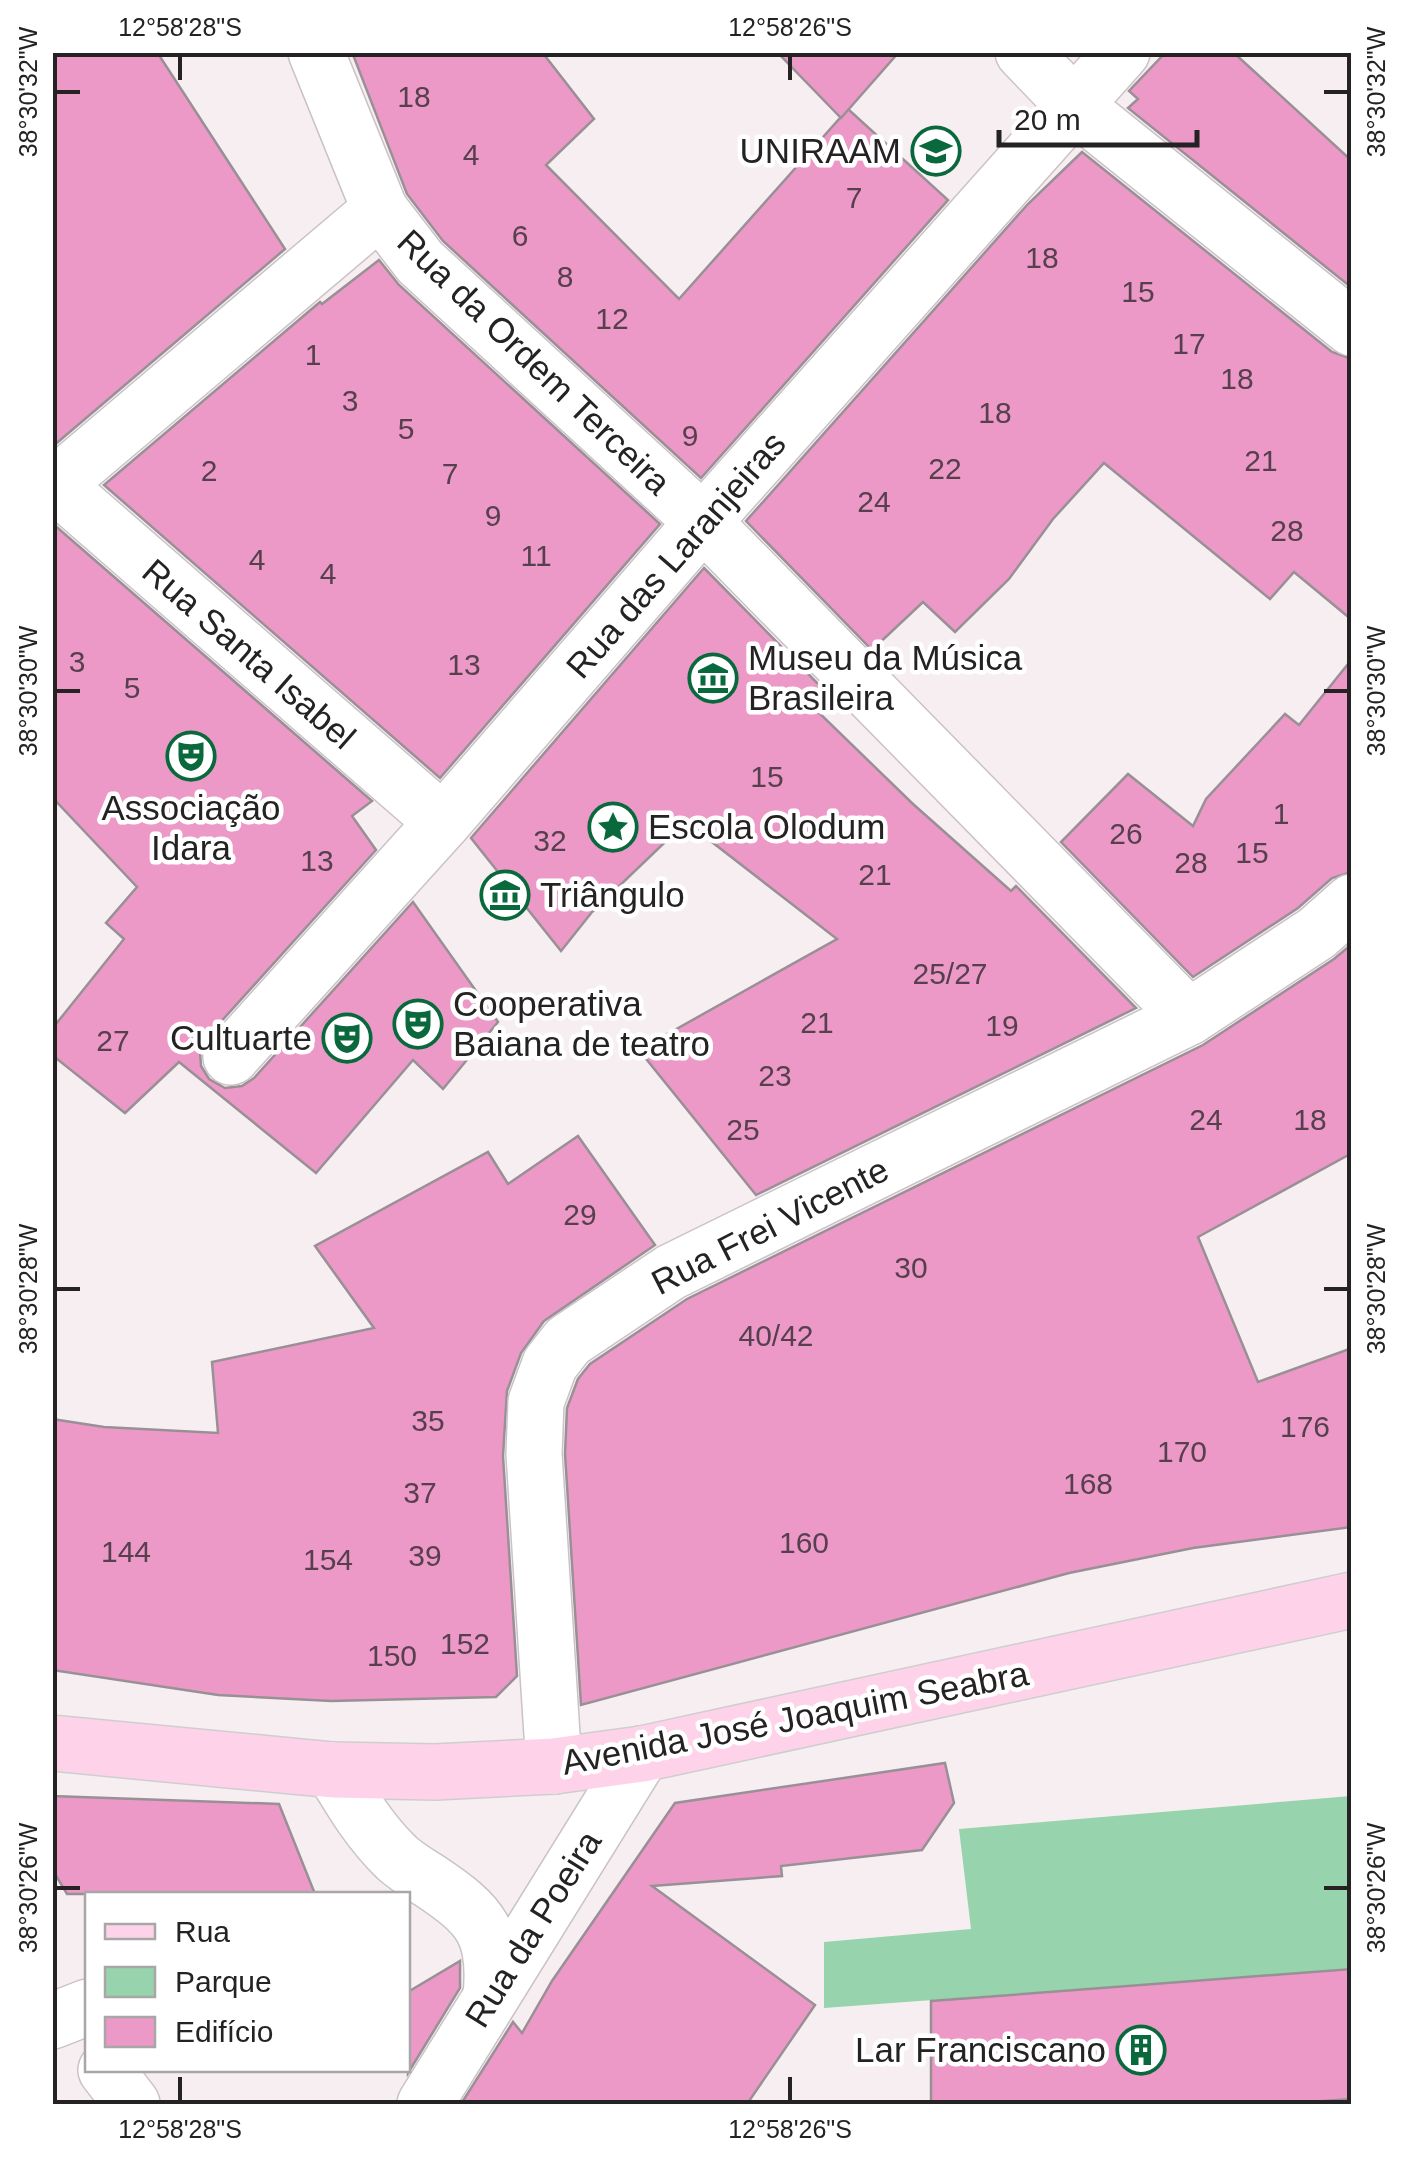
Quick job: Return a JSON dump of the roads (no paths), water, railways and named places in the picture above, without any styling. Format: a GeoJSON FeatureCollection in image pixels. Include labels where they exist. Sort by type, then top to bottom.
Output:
{"type":"FeatureCollection","features":[{"type":"Feature","properties":{"kind":"main road","name":"Avenida José Joaquim Seabra"},"geometry":{"type":"LineString","coordinates":[[52,1743],[333,1770],[435,1772],[554,1766],[642,1754],[1352,1600]]}},
{"type":"Feature","properties":{"kind":"street","name":"Rua da Ordem Terceira"},"geometry":{"type":"LineString","coordinates":[[316,52],[380,210],[420,262],[703,522],[1189,1018]]}},
{"type":"Feature","properties":{"kind":"street"},"geometry":{"type":"LineString","coordinates":[[1023,52],[1074,106],[1352,328]]}},
{"type":"Feature","properties":{"kind":"street","name":"Rua das Laranjeiras"},"geometry":{"type":"LineString","coordinates":[[231,1057],[1122,52]]}},
{"type":"Feature","properties":{"kind":"street"},"geometry":{"type":"LineString","coordinates":[[54,487],[380,210]]}},
{"type":"Feature","properties":{"kind":"street","name":"Rua Santa Isabel"},"geometry":{"type":"LineString","coordinates":[[54,487],[443,822]]}},
{"type":"Feature","properties":{"kind":"street","name":"Rua Frei Vicente"},"geometry":{"type":"LineString","coordinates":[[554,1766],[534,1454],[536,1402],[550,1364],[568,1341],[671,1272],[1189,1018],[1317,934],[1352,902]]}},
{"type":"Feature","properties":{"kind":"street","name":"Rua da Poeira"},"geometry":{"type":"LineString","coordinates":[[425,2104],[642,1754]]}},
{"type":"Feature","properties":{"kind":"street"},"geometry":{"type":"LineString","coordinates":[[333,1770],[359,1816],[385,1878],[470,1912],[487,1933],[494,1961],[491,1996]]}},
{"type":"Feature","properties":{"kind":"street"},"geometry":{"type":"LineString","coordinates":[[108,2072],[132,2104]]}},
{"type":"Feature","properties":{"kind":"place","name":"UNIRAAM"},"geometry":{"type":"Point","coordinates":[936,151]}},
{"type":"Feature","properties":{"kind":"place","name":"Museu da Música Brasileira"},"geometry":{"type":"Point","coordinates":[713,678]}},
{"type":"Feature","properties":{"kind":"place","name":"Associação Idara"},"geometry":{"type":"Point","coordinates":[191,756]}},
{"type":"Feature","properties":{"kind":"place","name":"Escola Olodum"},"geometry":{"type":"Point","coordinates":[613,827]}},
{"type":"Feature","properties":{"kind":"place","name":"Triângulo"},"geometry":{"type":"Point","coordinates":[505,895]}},
{"type":"Feature","properties":{"kind":"place","name":"Cooperativa Baiana de teatro"},"geometry":{"type":"Point","coordinates":[418,1024]}},
{"type":"Feature","properties":{"kind":"place","name":"Cultuarte"},"geometry":{"type":"Point","coordinates":[347,1038]}},
{"type":"Feature","properties":{"kind":"place","name":"Lar Franciscano"},"geometry":{"type":"Point","coordinates":[1141,2050]}}]}
